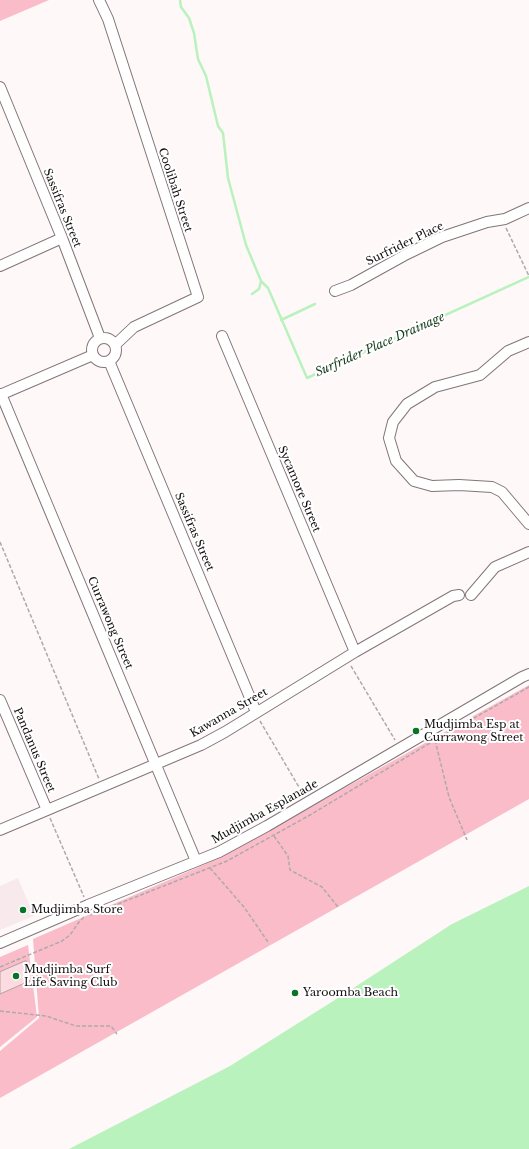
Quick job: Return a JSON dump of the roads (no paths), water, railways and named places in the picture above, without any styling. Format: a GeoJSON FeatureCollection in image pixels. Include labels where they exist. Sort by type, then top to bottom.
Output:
{"type":"FeatureCollection","features":[{"type":"Feature","properties":{"kind":"street","name":"Coolibah Street"},"geometry":{"type":"LineString","coordinates":[[99,0],[108,19],[198,297],[134,327],[115,345]]}},
{"type":"Feature","properties":{"kind":"street","name":"Sassifras Street"},"geometry":{"type":"LineString","coordinates":[[0,87],[62,238],[100,338]]}},
{"type":"Feature","properties":{"kind":"street","name":"Surfrider Place"},"geometry":{"type":"LineString","coordinates":[[335,291],[351,285],[407,254],[442,237],[487,222],[503,212],[526,209]]}},
{"type":"Feature","properties":{"kind":"street"},"geometry":{"type":"LineString","coordinates":[[0,266],[62,238]]}},
{"type":"Feature","properties":{"kind":"street","name":"Sycamore Street"},"geometry":{"type":"LineString","coordinates":[[222,336],[355,652]]}},
{"type":"Feature","properties":{"kind":"street"},"geometry":{"type":"LineString","coordinates":[[100,338],[108,338],[115,345],[116,354],[109,361],[101,362],[93,355],[92,346],[100,338]]}},
{"type":"Feature","properties":{"kind":"street"},"geometry":{"type":"LineString","coordinates":[[529,342],[508,351],[480,375],[435,387],[407,404],[393,422],[389,438],[396,461],[414,480],[432,486],[459,485],[492,487],[502,492],[529,524]]}},
{"type":"Feature","properties":{"kind":"street"},"geometry":{"type":"LineString","coordinates":[[1,395],[93,355]]}},
{"type":"Feature","properties":{"kind":"street","name":"Sassifras Street"},"geometry":{"type":"LineString","coordinates":[[109,361],[256,712]]}},
{"type":"Feature","properties":{"kind":"street","name":"Currawong Street"},"geometry":{"type":"LineString","coordinates":[[1,395],[156,764],[200,860]]}},
{"type":"Feature","properties":{"kind":"street"},"geometry":{"type":"LineString","coordinates":[[471,595],[495,566],[529,552]]}},
{"type":"Feature","properties":{"kind":"street","name":"Kawanna Street"},"geometry":{"type":"LineString","coordinates":[[0,830],[201,745],[225,732],[346,657],[453,596],[459,595]]}},
{"type":"Feature","properties":{"kind":"street","name":"Mudjimba Esplanade"},"geometry":{"type":"LineString","coordinates":[[0,943],[88,905],[219,852],[267,826],[529,674]]}},
{"type":"Feature","properties":{"kind":"street","name":"Pandanus Street"},"geometry":{"type":"LineString","coordinates":[[0,700],[47,810]]}},
{"type":"Feature","properties":{"kind":"waterway"},"geometry":{"type":"LineString","coordinates":[[180,0],[181,7],[189,18],[194,33],[198,59],[206,76],[218,126],[223,133],[228,178],[246,245],[261,281],[259,289],[252,294]]}},
{"type":"Feature","properties":{"kind":"waterway","name":"Surfrider Place Drainage"},"geometry":{"type":"LineString","coordinates":[[261,281],[268,288],[307,378],[529,277]]}},
{"type":"Feature","properties":{"kind":"waterway"},"geometry":{"type":"LineString","coordinates":[[281,320],[315,304]]}},
{"type":"Feature","properties":{"kind":"place","name":"Mudjimba Esp at Currawong Street"},"geometry":{"type":"Point","coordinates":[416,731]}},
{"type":"Feature","properties":{"kind":"place","name":"Mudjimba Store"},"geometry":{"type":"Point","coordinates":[23,910]}},
{"type":"Feature","properties":{"kind":"place","name":"Mudjimba Surf Life Saving Club"},"geometry":{"type":"Point","coordinates":[16,976]}},
{"type":"Feature","properties":{"kind":"place","name":"Yaroomba Beach"},"geometry":{"type":"Point","coordinates":[295,993]}}]}
